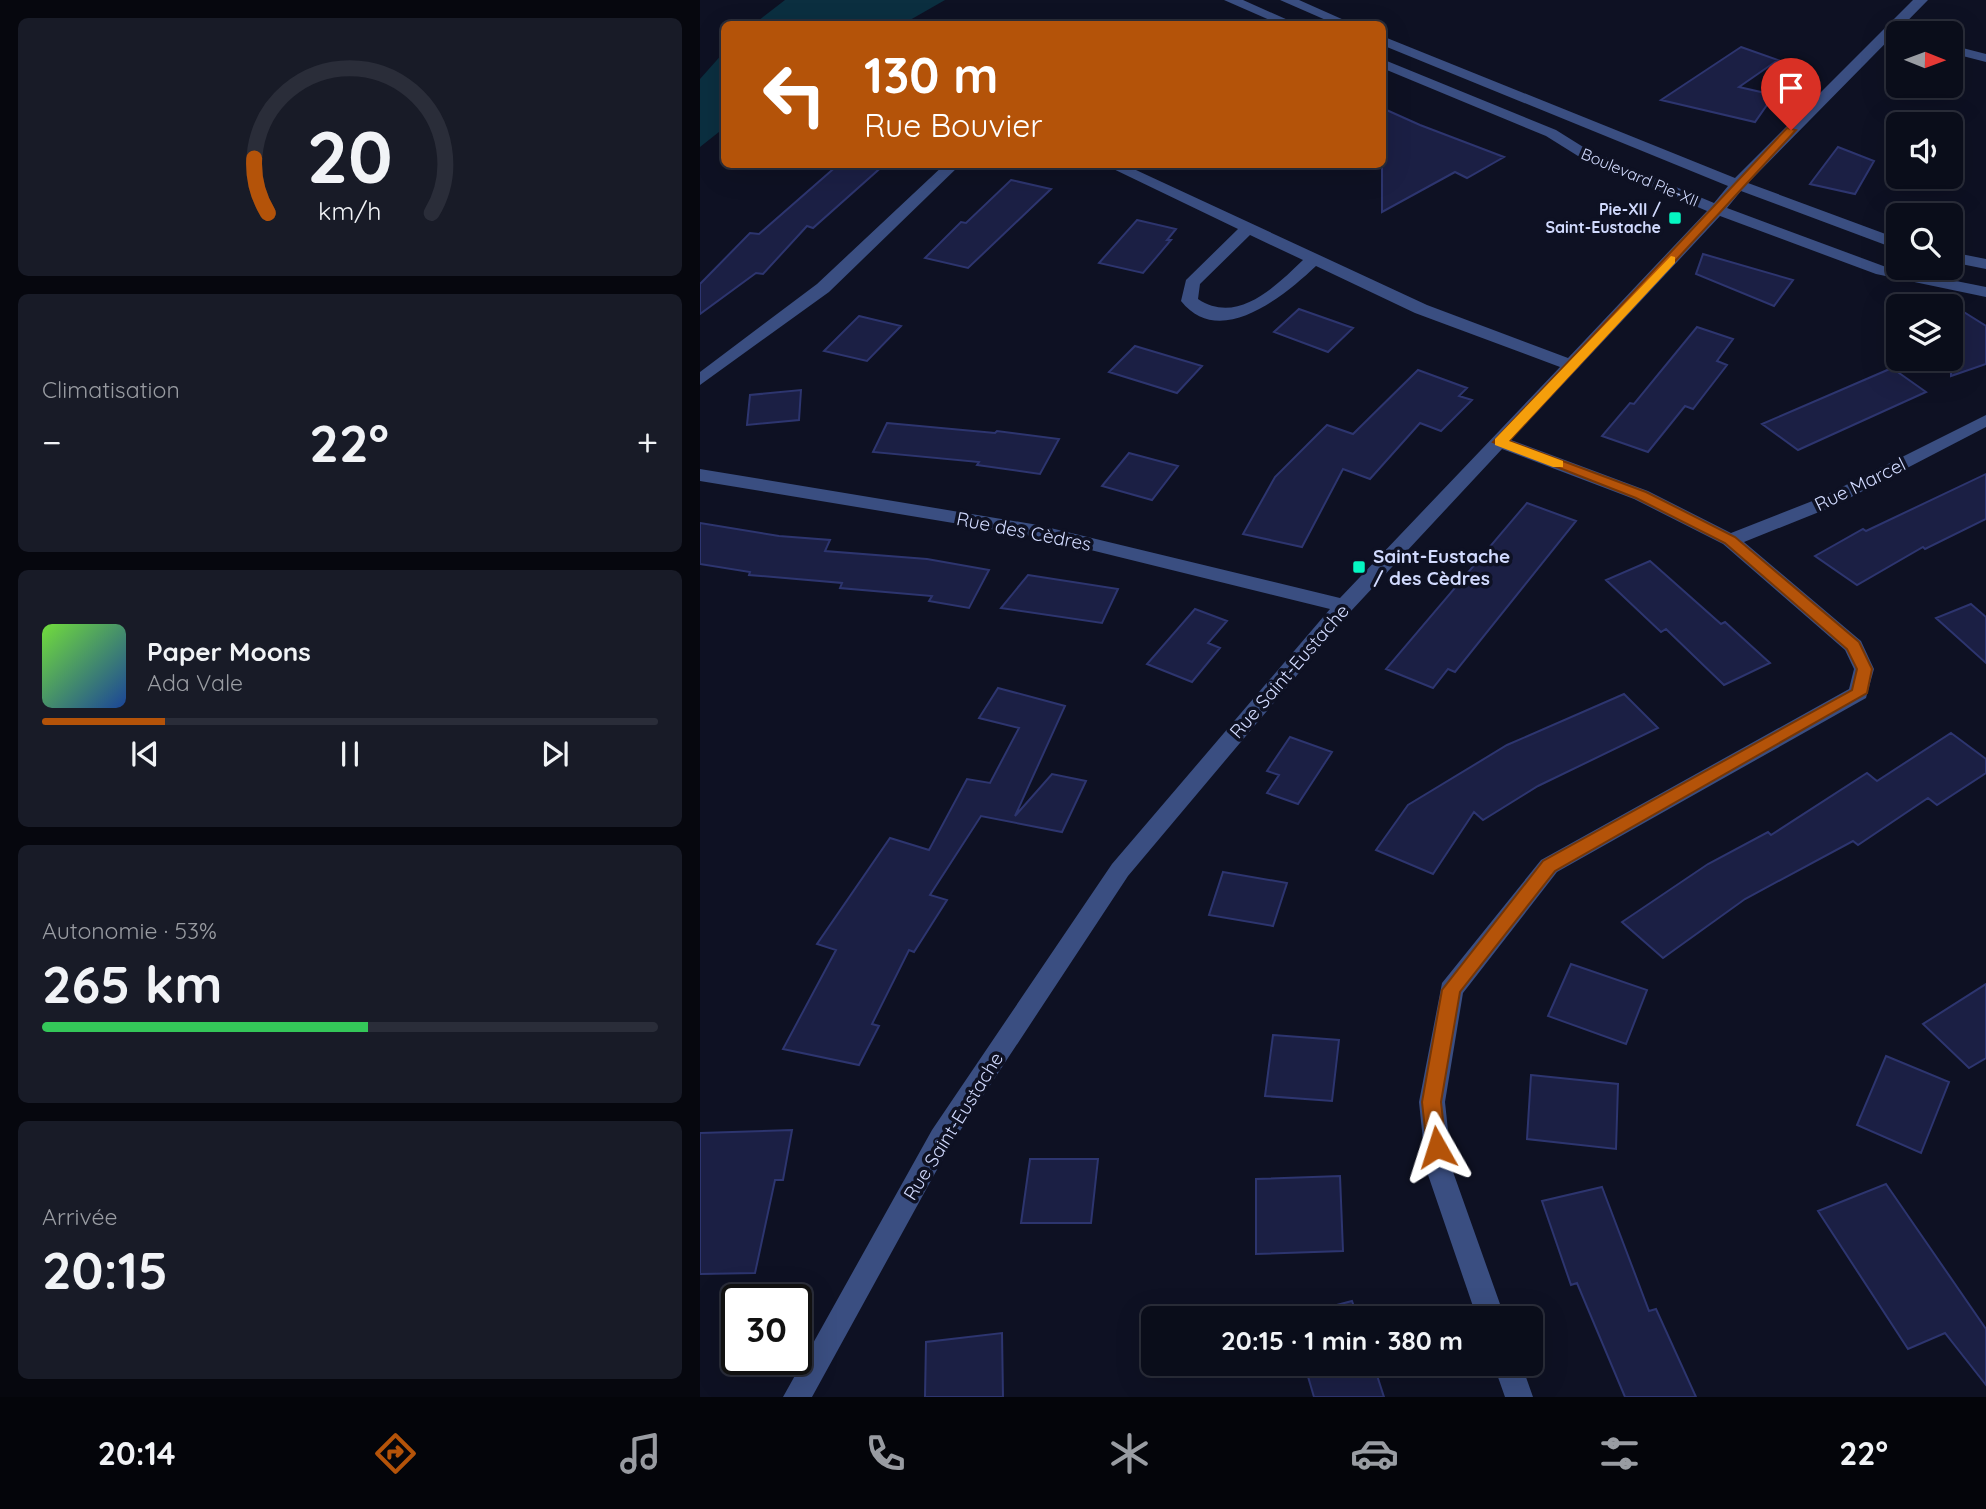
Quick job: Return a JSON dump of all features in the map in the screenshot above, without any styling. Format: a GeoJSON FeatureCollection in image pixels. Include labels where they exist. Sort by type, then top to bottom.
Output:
{"type":"FeatureCollection","features":[{"type":"Feature","properties":{"kind":"street"},"geometry":{"type":"LineString","coordinates":[[1231,0],[1283,21]]}},
{"type":"Feature","properties":{"kind":"street"},"geometry":{"type":"LineString","coordinates":[[1287,0],[1339,21]]}},
{"type":"Feature","properties":{"kind":"street","name":"Rue Saint-Eustache"},"geometry":{"type":"LineString","coordinates":[[1904,21],[1921,0]]}},
{"type":"Feature","properties":{"kind":"street","name":"Rue Saint-Eustache"},"geometry":{"type":"LineString","coordinates":[[797,1397],[941,1138],[1120,870],[1343,606],[1500,442],[1737,185],[1886,41]]}},
{"type":"Feature","properties":{"kind":"street","name":"Boulevard Pie-XII"},"geometry":{"type":"LineString","coordinates":[[1386,42],[1737,185],[1886,240]]}},
{"type":"Feature","properties":{"kind":"street"},"geometry":{"type":"LineString","coordinates":[[1964,52],[1986,58]]}},
{"type":"Feature","properties":{"kind":"street","name":"Boulevard Pie-XII"},"geometry":{"type":"LineString","coordinates":[[1386,65],[1551,133],[1583,153],[1868,268],[1986,292]]}},
{"type":"Feature","properties":{"kind":"street"},"geometry":{"type":"LineString","coordinates":[[700,380],[823,288],[950,168]]}},
{"type":"Feature","properties":{"kind":"street"},"geometry":{"type":"LineString","coordinates":[[1118,168],[1312,261],[1421,309],[1571,365]]}},
{"type":"Feature","properties":{"kind":"street"},"geometry":{"type":"LineString","coordinates":[[1247,229],[1192,283],[1189,301],[1201,312],[1250,310],[1276,294],[1312,261]]}},
{"type":"Feature","properties":{"kind":"street"},"geometry":{"type":"LineString","coordinates":[[1963,259],[1986,264]]}},
{"type":"Feature","properties":{"kind":"street","name":"Rue Marcel"},"geometry":{"type":"LineString","coordinates":[[1730,540],[1827,502],[1986,420]]}},
{"type":"Feature","properties":{"kind":"street"},"geometry":{"type":"LineString","coordinates":[[1487,1306],[1439,1170],[1432,1102],[1451,990],[1549,866],[1859,693],[1864,669],[1854,646],[1730,540],[1641,495],[1500,442]]}},
{"type":"Feature","properties":{"kind":"street","name":"Rue des Cèdres"},"geometry":{"type":"LineString","coordinates":[[700,475],[1038,531],[1343,606]]}},
{"type":"Feature","properties":{"kind":"street"},"geometry":{"type":"LineString","coordinates":[[1512,1376],[1519,1397]]}},
{"type":"Feature","properties":{"kind":"water"},"geometry":{"type":"Polygon","coordinates":[[[785,0],[945,0],[908,21],[758,21],[785,0]]]}},
{"type":"Feature","properties":{"kind":"water"},"geometry":{"type":"Polygon","coordinates":[[[721,55],[721,130],[700,147],[700,79],[721,55]]]}},
{"type":"Feature","properties":{"kind":"building"},"geometry":{"type":"Polygon","coordinates":[[[1741,47],[1778,60],[1739,87],[1774,95],[1755,122],[1661,100],[1741,47]]]}},
{"type":"Feature","properties":{"kind":"building"},"geometry":{"type":"Polygon","coordinates":[[[1386,110],[1504,157],[1467,178],[1455,172],[1382,212],[1382,168],[1386,168],[1386,110]]]}},
{"type":"Feature","properties":{"kind":"building"},"geometry":{"type":"Polygon","coordinates":[[[1838,147],[1874,161],[1855,194],[1810,184],[1838,147]]]}},
{"type":"Feature","properties":{"kind":"building"},"geometry":{"type":"Polygon","coordinates":[[[834,168],[880,168],[813,228],[807,226],[763,274],[756,273],[700,314],[700,284],[750,233],[759,234],[834,168]]]}},
{"type":"Feature","properties":{"kind":"building"},"geometry":{"type":"Polygon","coordinates":[[[1011,180],[1051,189],[968,268],[925,258],[961,222],[966,223],[1011,180]]]}},
{"type":"Feature","properties":{"kind":"building"},"geometry":{"type":"Polygon","coordinates":[[[1137,220],[1176,229],[1167,240],[1171,240],[1143,273],[1099,263],[1137,220]]]}},
{"type":"Feature","properties":{"kind":"building"},"geometry":{"type":"Polygon","coordinates":[[[1703,254],[1793,280],[1774,306],[1696,274],[1703,254]]]}},
{"type":"Feature","properties":{"kind":"building"},"geometry":{"type":"Polygon","coordinates":[[[1299,309],[1353,328],[1328,352],[1274,332],[1299,309]]]}},
{"type":"Feature","properties":{"kind":"building"},"geometry":{"type":"Polygon","coordinates":[[[1963,312],[1986,326],[1986,364],[1951,376],[1951,371],[1963,371],[1963,312]]]}},
{"type":"Feature","properties":{"kind":"building"},"geometry":{"type":"Polygon","coordinates":[[[859,316],[901,326],[867,361],[824,351],[859,316]]]}},
{"type":"Feature","properties":{"kind":"building"},"geometry":{"type":"Polygon","coordinates":[[[1697,327],[1733,339],[1717,361],[1727,365],[1693,409],[1685,406],[1648,452],[1602,436],[1630,403],[1634,404],[1697,327]]]}},
{"type":"Feature","properties":{"kind":"building"},"geometry":{"type":"Polygon","coordinates":[[[1135,346],[1202,366],[1177,393],[1109,372],[1135,346]]]}},
{"type":"Feature","properties":{"kind":"building"},"geometry":{"type":"Polygon","coordinates":[[[1418,370],[1467,388],[1459,396],[1472,400],[1441,431],[1420,423],[1370,479],[1343,469],[1302,547],[1243,534],[1275,477],[1327,425],[1353,434],[1418,370]]]}},
{"type":"Feature","properties":{"kind":"building"},"geometry":{"type":"Polygon","coordinates":[[[1886,371],[1896,371],[1926,392],[1798,450],[1762,424],[1886,371]]]}},
{"type":"Feature","properties":{"kind":"building"},"geometry":{"type":"Polygon","coordinates":[[[801,390],[799,420],[747,425],[750,395],[801,390]]]}},
{"type":"Feature","properties":{"kind":"building"},"geometry":{"type":"Polygon","coordinates":[[[887,423],[995,433],[997,431],[1059,439],[1040,474],[977,465],[979,462],[873,452],[887,423]]]}},
{"type":"Feature","properties":{"kind":"building"},"geometry":{"type":"Polygon","coordinates":[[[1129,453],[1178,466],[1152,500],[1102,486],[1129,453]]]}},
{"type":"Feature","properties":{"kind":"building"},"geometry":{"type":"Polygon","coordinates":[[[1986,474],[1986,519],[1925,549],[1923,547],[1857,585],[1815,556],[1863,529],[1866,531],[1986,474]]]}},
{"type":"Feature","properties":{"kind":"building"},"geometry":{"type":"Polygon","coordinates":[[[1527,503],[1576,521],[1455,672],[1448,669],[1433,688],[1386,669],[1527,503]]]}},
{"type":"Feature","properties":{"kind":"building"},"geometry":{"type":"Polygon","coordinates":[[[700,523],[779,536],[830,540],[825,551],[927,559],[989,570],[969,608],[929,601],[932,596],[840,588],[842,583],[749,575],[750,572],[700,564],[700,523]]]}},
{"type":"Feature","properties":{"kind":"building"},"geometry":{"type":"Polygon","coordinates":[[[1650,561],[1770,663],[1724,685],[1666,629],[1661,632],[1606,580],[1650,561]]]}},
{"type":"Feature","properties":{"kind":"building"},"geometry":{"type":"Polygon","coordinates":[[[1028,575],[1118,589],[1102,623],[1001,608],[1028,575]]]}},
{"type":"Feature","properties":{"kind":"building"},"geometry":{"type":"Polygon","coordinates":[[[1971,604],[1986,617],[1986,663],[1936,618],[1971,604]]]}},
{"type":"Feature","properties":{"kind":"building"},"geometry":{"type":"Polygon","coordinates":[[[1195,609],[1227,621],[1208,643],[1220,648],[1192,682],[1147,664],[1195,609]]]}},
{"type":"Feature","properties":{"kind":"building"},"geometry":{"type":"Polygon","coordinates":[[[998,688],[1065,706],[1015,816],[1052,774],[1086,781],[1062,832],[981,816],[930,895],[947,900],[914,952],[909,950],[872,1024],[879,1026],[859,1065],[783,1049],[836,950],[817,944],[890,838],[929,850],[967,779],[990,783],[1019,728],[979,718],[998,688]]]}},
{"type":"Feature","properties":{"kind":"building"},"geometry":{"type":"Polygon","coordinates":[[[1624,694],[1658,728],[1538,786],[1483,820],[1474,812],[1433,874],[1376,850],[1408,805],[1507,745],[1624,694]]]}},
{"type":"Feature","properties":{"kind":"building"},"geometry":{"type":"Polygon","coordinates":[[[1951,733],[1986,759],[1986,773],[1937,805],[1928,798],[1858,845],[1853,841],[1745,899],[1663,958],[1622,922],[1708,864],[1768,832],[1771,835],[1867,773],[1877,781],[1951,733]]]}},
{"type":"Feature","properties":{"kind":"building"},"geometry":{"type":"Polygon","coordinates":[[[1290,737],[1332,752],[1298,804],[1267,793],[1279,775],[1267,771],[1290,737]]]}},
{"type":"Feature","properties":{"kind":"building"},"geometry":{"type":"Polygon","coordinates":[[[1223,872],[1287,883],[1273,926],[1209,915],[1223,872]]]}},
{"type":"Feature","properties":{"kind":"building"},"geometry":{"type":"Polygon","coordinates":[[[1571,964],[1647,990],[1626,1044],[1548,1016],[1571,964]]]}},
{"type":"Feature","properties":{"kind":"building"},"geometry":{"type":"Polygon","coordinates":[[[1986,984],[1986,1058],[1969,1068],[1923,1024],[1986,984]]]}},
{"type":"Feature","properties":{"kind":"building"},"geometry":{"type":"Polygon","coordinates":[[[1273,1035],[1339,1040],[1332,1101],[1265,1096],[1273,1035]]]}},
{"type":"Feature","properties":{"kind":"building"},"geometry":{"type":"Polygon","coordinates":[[[1886,1056],[1949,1082],[1921,1153],[1857,1125],[1886,1056]]]}},
{"type":"Feature","properties":{"kind":"building"},"geometry":{"type":"Polygon","coordinates":[[[1531,1075],[1618,1084],[1616,1149],[1527,1139],[1531,1075]]]}},
{"type":"Feature","properties":{"kind":"building"},"geometry":{"type":"Polygon","coordinates":[[[792,1130],[783,1180],[775,1180],[755,1273],[700,1274],[700,1133],[792,1130]]]}},
{"type":"Feature","properties":{"kind":"building"},"geometry":{"type":"Polygon","coordinates":[[[1030,1159],[1098,1159],[1091,1223],[1021,1223],[1030,1159]]]}},
{"type":"Feature","properties":{"kind":"building"},"geometry":{"type":"Polygon","coordinates":[[[1340,1176],[1343,1251],[1256,1254],[1256,1179],[1340,1176]]]}},
{"type":"Feature","properties":{"kind":"building"},"geometry":{"type":"Polygon","coordinates":[[[1886,1184],[1986,1329],[1986,1385],[1945,1333],[1908,1349],[1818,1211],[1886,1184]]]}},
{"type":"Feature","properties":{"kind":"building"},"geometry":{"type":"Polygon","coordinates":[[[1602,1187],[1649,1311],[1656,1309],[1696,1397],[1625,1397],[1577,1283],[1571,1285],[1542,1201],[1602,1187]]]}},
{"type":"Feature","properties":{"kind":"building"},"geometry":{"type":"Polygon","coordinates":[[[1352,1301],[1354,1306],[1333,1306],[1352,1301]]]}},
{"type":"Feature","properties":{"kind":"building"},"geometry":{"type":"Polygon","coordinates":[[[1002,1333],[1003,1397],[925,1397],[926,1342],[1002,1333]]]}},
{"type":"Feature","properties":{"kind":"building"},"geometry":{"type":"Polygon","coordinates":[[[1308,1376],[1377,1376],[1384,1397],[1314,1397],[1308,1376]]]}},
{"type":"Feature","properties":{"kind":"slow traffic"},"geometry":{"type":"LineString","coordinates":[[1558,464],[1500,442],[1671,260]]}},
{"type":"Feature","properties":{"kind":"place","name":"Pie-XII / Saint-Eustache"},"geometry":{"type":"Point","coordinates":[1675,218]}},
{"type":"Feature","properties":{"kind":"place","name":"Saint-Eustache / des Cèdres"},"geometry":{"type":"Point","coordinates":[1359,567]}},
{"type":"Feature","properties":{"kind":"route"},"geometry":{"type":"LineString","coordinates":[[1437,1147],[1432,1102],[1451,990],[1549,866],[1859,693],[1864,669],[1854,646],[1730,540],[1641,495],[1500,442],[1791,130]]}}]}
